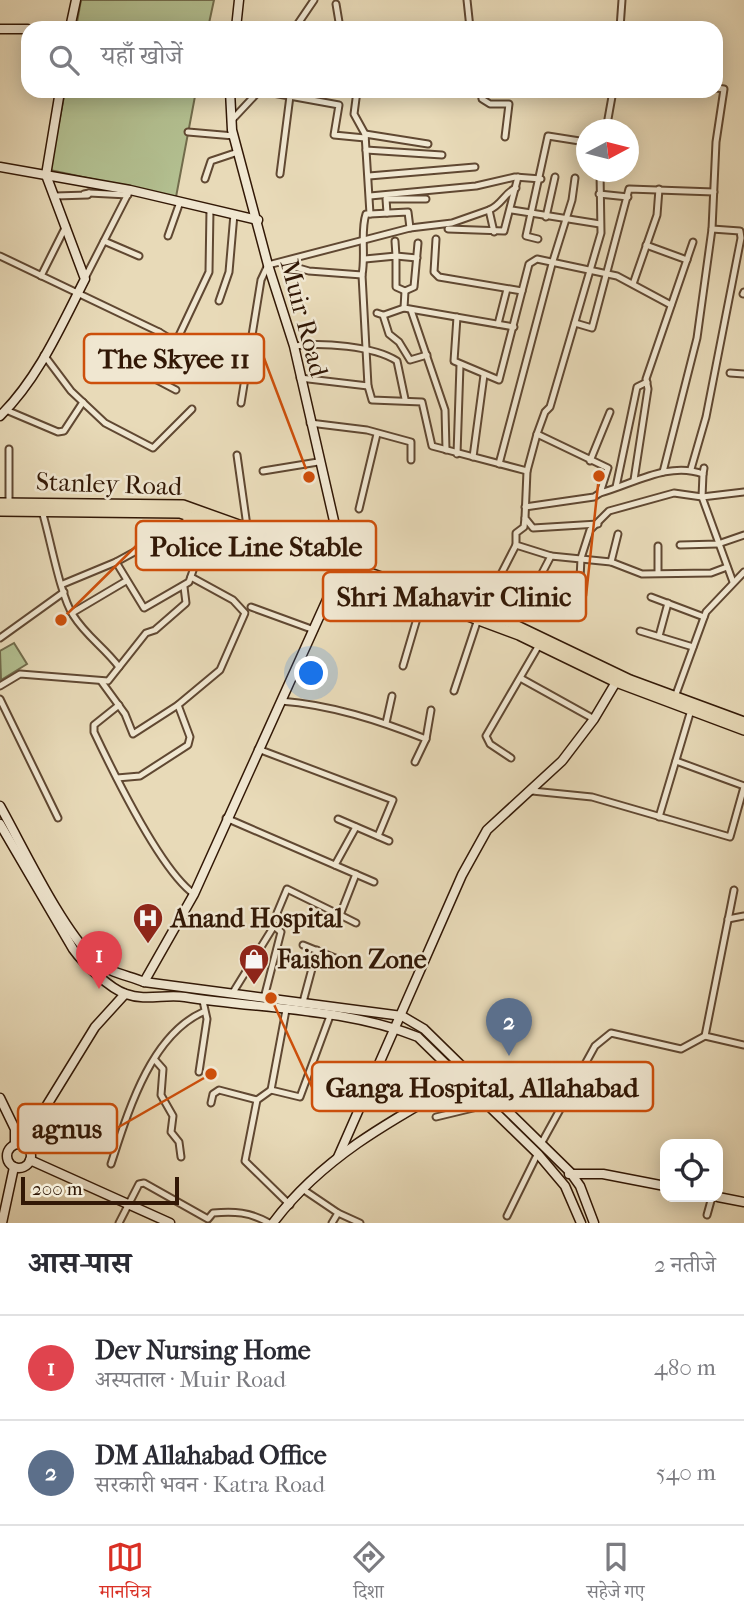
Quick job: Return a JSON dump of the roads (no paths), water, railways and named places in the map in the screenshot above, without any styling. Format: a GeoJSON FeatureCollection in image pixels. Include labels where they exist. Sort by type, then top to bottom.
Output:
{"type":"FeatureCollection","features":[{"type":"Feature","properties":{"kind":"main road","name":"Stanley Road"},"geometry":{"type":"LineString","coordinates":[[5,503],[167,503],[192,507],[336,559]]}},
{"type":"Feature","properties":{"kind":"main road","name":"Stanley Road"},"geometry":{"type":"LineString","coordinates":[[0,511],[187,514],[336,559]]}},
{"type":"Feature","properties":{"kind":"main road"},"geometry":{"type":"LineString","coordinates":[[315,551],[337,536]]}},
{"type":"Feature","properties":{"kind":"main road"},"geometry":{"type":"LineString","coordinates":[[336,559],[349,560],[345,570]]}},
{"type":"Feature","properties":{"kind":"main road"},"geometry":{"type":"LineString","coordinates":[[336,559],[345,570],[423,598],[515,625],[618,679],[744,722]]}},
{"type":"Feature","properties":{"kind":"main road"},"geometry":{"type":"LineString","coordinates":[[345,570],[480,616],[539,645],[744,730]]}},
{"type":"Feature","properties":{"kind":"street"},"geometry":{"type":"LineString","coordinates":[[72,21],[76,0]]}},
{"type":"Feature","properties":{"kind":"street"},"geometry":{"type":"LineString","coordinates":[[237,21],[239,0]]}},
{"type":"Feature","properties":{"kind":"street"},"geometry":{"type":"LineString","coordinates":[[300,21],[314,0]]}},
{"type":"Feature","properties":{"kind":"street"},"geometry":{"type":"LineString","coordinates":[[467,0],[469,21]]}},
{"type":"Feature","properties":{"kind":"street"},"geometry":{"type":"LineString","coordinates":[[621,21],[622,0]]}},
{"type":"Feature","properties":{"kind":"street"},"geometry":{"type":"LineString","coordinates":[[336,4],[340,21]]}},
{"type":"Feature","properties":{"kind":"street"},"geometry":{"type":"LineString","coordinates":[[0,29],[21,29]]}},
{"type":"Feature","properties":{"kind":"street"},"geometry":{"type":"LineString","coordinates":[[59,98],[46,175],[85,279]]}},
{"type":"Feature","properties":{"kind":"street","name":"Muir Road"},"geometry":{"type":"LineString","coordinates":[[230,98],[234,136],[268,265],[294,346],[318,462],[337,536],[336,559]]}},
{"type":"Feature","properties":{"kind":"street"},"geometry":{"type":"LineString","coordinates":[[231,121],[254,98]]}},
{"type":"Feature","properties":{"kind":"street"},"geometry":{"type":"LineString","coordinates":[[280,174],[290,98]]}},
{"type":"Feature","properties":{"kind":"street"},"geometry":{"type":"LineString","coordinates":[[301,98],[339,105],[334,135],[428,144]]}},
{"type":"Feature","properties":{"kind":"street"},"geometry":{"type":"LineString","coordinates":[[356,98],[354,114],[365,136],[370,214]]}},
{"type":"Feature","properties":{"kind":"street"},"geometry":{"type":"LineString","coordinates":[[482,98],[490,104],[509,104],[505,137]]}},
{"type":"Feature","properties":{"kind":"street"},"geometry":{"type":"LineString","coordinates":[[608,119],[612,98]]}},
{"type":"Feature","properties":{"kind":"street"},"geometry":{"type":"LineString","coordinates":[[663,472],[697,338],[712,229],[716,142],[723,98]]}},
{"type":"Feature","properties":{"kind":"street"},"geometry":{"type":"LineString","coordinates":[[188,132],[234,136]]}},
{"type":"Feature","properties":{"kind":"street"},"geometry":{"type":"LineString","coordinates":[[538,239],[526,236],[541,179],[548,136],[576,140]]}},
{"type":"Feature","properties":{"kind":"street"},"geometry":{"type":"LineString","coordinates":[[366,150],[442,155]]}},
{"type":"Feature","properties":{"kind":"street"},"geometry":{"type":"LineString","coordinates":[[205,179],[211,161],[239,152]]}},
{"type":"Feature","properties":{"kind":"street"},"geometry":{"type":"LineString","coordinates":[[0,167],[46,175],[87,190]]}},
{"type":"Feature","properties":{"kind":"street"},"geometry":{"type":"LineString","coordinates":[[369,176],[475,167]]}},
{"type":"Feature","properties":{"kind":"street"},"geometry":{"type":"LineString","coordinates":[[370,196],[476,186],[518,177],[541,179]]}},
{"type":"Feature","properties":{"kind":"street"},"geometry":{"type":"LineString","coordinates":[[448,229],[504,231],[512,210],[518,177]]}},
{"type":"Feature","properties":{"kind":"street"},"geometry":{"type":"LineString","coordinates":[[546,217],[555,177]]}},
{"type":"Feature","properties":{"kind":"street"},"geometry":{"type":"LineString","coordinates":[[499,464],[564,220],[572,200],[575,178]]}},
{"type":"Feature","properties":{"kind":"street"},"geometry":{"type":"LineString","coordinates":[[454,691],[480,616],[516,545],[516,533],[524,527],[527,471],[537,434],[545,412],[550,407],[601,233],[600,182]]}},
{"type":"Feature","properties":{"kind":"street"},"geometry":{"type":"LineString","coordinates":[[241,403],[261,280],[268,265],[410,228],[452,223],[499,207],[509,191],[516,188]]}},
{"type":"Feature","properties":{"kind":"street"},"geometry":{"type":"LineString","coordinates":[[633,284],[657,215],[659,188]]}},
{"type":"Feature","properties":{"kind":"street"},"geometry":{"type":"LineString","coordinates":[[575,323],[592,328],[629,189],[714,192]]}},
{"type":"Feature","properties":{"kind":"street"},"geometry":{"type":"LineString","coordinates":[[55,196],[87,190],[129,193],[258,220]]}},
{"type":"Feature","properties":{"kind":"street"},"geometry":{"type":"LineString","coordinates":[[83,402],[64,431],[58,432],[3,413],[19,398],[44,355],[129,193]]}},
{"type":"Feature","properties":{"kind":"street"},"geometry":{"type":"LineString","coordinates":[[599,194],[628,197]]}},
{"type":"Feature","properties":{"kind":"street"},"geometry":{"type":"LineString","coordinates":[[387,213],[386,199],[426,199]]}},
{"type":"Feature","properties":{"kind":"street"},"geometry":{"type":"LineString","coordinates":[[168,236],[180,202]]}},
{"type":"Feature","properties":{"kind":"street"},"geometry":{"type":"LineString","coordinates":[[176,342],[209,272],[210,209]]}},
{"type":"Feature","properties":{"kind":"street"},"geometry":{"type":"LineString","coordinates":[[489,210],[494,232]]}},
{"type":"Feature","properties":{"kind":"street"},"geometry":{"type":"LineString","coordinates":[[512,210],[600,224]]}},
{"type":"Feature","properties":{"kind":"street"},"geometry":{"type":"LineString","coordinates":[[410,228],[408,212],[366,214],[364,218],[366,240],[362,275],[365,349],[372,400],[393,402],[405,399],[422,402],[432,446],[527,471]]}},
{"type":"Feature","properties":{"kind":"street"},"geometry":{"type":"LineString","coordinates":[[219,300],[229,272],[234,214]]}},
{"type":"Feature","properties":{"kind":"street"},"geometry":{"type":"LineString","coordinates":[[41,276],[66,226]]}},
{"type":"Feature","properties":{"kind":"street"},"geometry":{"type":"LineString","coordinates":[[690,469],[706,416],[741,255],[740,231],[712,229]]}},
{"type":"Feature","properties":{"kind":"street"},"geometry":{"type":"LineString","coordinates":[[436,239],[434,272],[439,277],[522,291]]}},
{"type":"Feature","properties":{"kind":"street"},"geometry":{"type":"LineString","coordinates":[[104,240],[139,256]]}},
{"type":"Feature","properties":{"kind":"street"},"geometry":{"type":"LineString","coordinates":[[395,241],[396,286],[405,292]]}},
{"type":"Feature","properties":{"kind":"street"},"geometry":{"type":"LineString","coordinates":[[405,292],[414,287],[418,243]]}},
{"type":"Feature","properties":{"kind":"street"},"geometry":{"type":"LineString","coordinates":[[634,480],[647,382],[693,243]]}},
{"type":"Feature","properties":{"kind":"street"},"geometry":{"type":"LineString","coordinates":[[646,245],[687,260]]}},
{"type":"Feature","properties":{"kind":"street"},"geometry":{"type":"LineString","coordinates":[[0,256],[159,332],[228,374]]}},
{"type":"Feature","properties":{"kind":"street"},"geometry":{"type":"LineString","coordinates":[[365,259],[396,256],[417,258]]}},
{"type":"Feature","properties":{"kind":"street"},"geometry":{"type":"LineString","coordinates":[[457,317],[454,361],[499,380],[528,264],[537,259],[607,273],[671,305]]}},
{"type":"Feature","properties":{"kind":"street"},"geometry":{"type":"LineString","coordinates":[[281,263],[309,271],[362,275]]}},
{"type":"Feature","properties":{"kind":"street"},"geometry":{"type":"LineString","coordinates":[[498,324],[507,289]]}},
{"type":"Feature","properties":{"kind":"street"},"geometry":{"type":"LineString","coordinates":[[404,308],[405,292]]}},
{"type":"Feature","properties":{"kind":"street"},"geometry":{"type":"LineString","coordinates":[[427,355],[410,360],[399,342],[389,334],[380,314],[404,308],[514,327]]}},
{"type":"Feature","properties":{"kind":"street"},"geometry":{"type":"LineString","coordinates":[[411,310],[445,410],[446,450]]}},
{"type":"Feature","properties":{"kind":"street"},"geometry":{"type":"LineString","coordinates":[[159,332],[140,371],[176,390]]}},
{"type":"Feature","properties":{"kind":"street"},"geometry":{"type":"LineString","coordinates":[[294,346],[365,349],[397,361],[405,399]]}},
{"type":"Feature","properties":{"kind":"street"},"geometry":{"type":"LineString","coordinates":[[44,355],[83,402],[105,423],[153,448],[192,409]]}},
{"type":"Feature","properties":{"kind":"street"},"geometry":{"type":"LineString","coordinates":[[457,454],[460,365]]}},
{"type":"Feature","properties":{"kind":"street"},"geometry":{"type":"LineString","coordinates":[[730,373],[744,374]]}},
{"type":"Feature","properties":{"kind":"street"},"geometry":{"type":"LineString","coordinates":[[473,457],[484,375]]}},
{"type":"Feature","properties":{"kind":"street"},"geometry":{"type":"LineString","coordinates":[[300,378],[368,386]]}},
{"type":"Feature","properties":{"kind":"street"},"geometry":{"type":"LineString","coordinates":[[616,487],[637,387],[647,382]]}},
{"type":"Feature","properties":{"kind":"street"},"geometry":{"type":"LineString","coordinates":[[590,461],[610,412]]}},
{"type":"Feature","properties":{"kind":"street"},"geometry":{"type":"LineString","coordinates":[[310,423],[367,430],[411,442],[411,460]]}},
{"type":"Feature","properties":{"kind":"street"},"geometry":{"type":"LineString","coordinates":[[359,509],[377,434]]}},
{"type":"Feature","properties":{"kind":"street"},"geometry":{"type":"LineString","coordinates":[[537,434],[608,468],[600,493]]}},
{"type":"Feature","properties":{"kind":"street"},"geometry":{"type":"LineString","coordinates":[[5,503],[9,449]]}},
{"type":"Feature","properties":{"kind":"street"},"geometry":{"type":"LineString","coordinates":[[237,455],[247,526]]}},
{"type":"Feature","properties":{"kind":"street"},"geometry":{"type":"LineString","coordinates":[[262,471],[318,462]]}},
{"type":"Feature","properties":{"kind":"street"},"geometry":{"type":"LineString","coordinates":[[525,507],[594,497],[634,480],[663,472],[690,469],[703,474],[702,497],[733,582]]}},
{"type":"Feature","properties":{"kind":"street"},"geometry":{"type":"LineString","coordinates":[[539,580],[572,582],[580,579],[581,558],[590,530],[609,511],[640,500],[674,493],[702,497],[744,492]]}},
{"type":"Feature","properties":{"kind":"street"},"geometry":{"type":"LineString","coordinates":[[42,511],[72,613],[91,640],[103,646],[119,667]]}},
{"type":"Feature","properties":{"kind":"street"},"geometry":{"type":"LineString","coordinates":[[63,584],[116,562],[184,526],[187,514]]}},
{"type":"Feature","properties":{"kind":"street"},"geometry":{"type":"LineString","coordinates":[[525,518],[533,528],[598,524]]}},
{"type":"Feature","properties":{"kind":"street"},"geometry":{"type":"LineString","coordinates":[[116,562],[144,608],[184,587],[191,577],[210,522]]}},
{"type":"Feature","properties":{"kind":"street"},"geometry":{"type":"LineString","coordinates":[[611,562],[618,534]]}},
{"type":"Feature","properties":{"kind":"street"},"geometry":{"type":"LineString","coordinates":[[680,545],[718,544],[744,535]]}},
{"type":"Feature","properties":{"kind":"street"},"geometry":{"type":"LineString","coordinates":[[516,545],[551,556],[611,562],[642,573],[711,573],[727,567]]}},
{"type":"Feature","properties":{"kind":"street"},"geometry":{"type":"LineString","coordinates":[[658,546],[658,573]]}},
{"type":"Feature","properties":{"kind":"street"},"geometry":{"type":"LineString","coordinates":[[515,625],[551,556]]}},
{"type":"Feature","properties":{"kind":"street"},"geometry":{"type":"LineString","coordinates":[[145,997],[150,995],[148,983],[194,894],[258,749],[345,570]]}},
{"type":"Feature","properties":{"kind":"street"},"geometry":{"type":"LineString","coordinates":[[675,697],[704,617],[744,572]]}},
{"type":"Feature","properties":{"kind":"street"},"geometry":{"type":"LineString","coordinates":[[101,681],[119,705],[133,734],[178,705],[220,670],[246,614],[233,600],[191,577]]}},
{"type":"Feature","properties":{"kind":"street"},"geometry":{"type":"LineString","coordinates":[[72,613],[126,581]]}},
{"type":"Feature","properties":{"kind":"street"},"geometry":{"type":"LineString","coordinates":[[0,686],[20,674],[108,681],[146,633],[155,630],[187,603],[184,587]]}},
{"type":"Feature","properties":{"kind":"street"},"geometry":{"type":"LineString","coordinates":[[0,638],[64,592]]}},
{"type":"Feature","properties":{"kind":"street"},"geometry":{"type":"LineString","coordinates":[[651,597],[704,617]]}},
{"type":"Feature","properties":{"kind":"street"},"geometry":{"type":"LineString","coordinates":[[403,666],[423,598]]}},
{"type":"Feature","properties":{"kind":"street"},"geometry":{"type":"LineString","coordinates":[[659,636],[668,603]]}},
{"type":"Feature","properties":{"kind":"street"},"geometry":{"type":"LineString","coordinates":[[251,607],[314,630]]}},
{"type":"Feature","properties":{"kind":"street"},"geometry":{"type":"LineString","coordinates":[[640,631],[693,647]]}},
{"type":"Feature","properties":{"kind":"street"},"geometry":{"type":"LineString","coordinates":[[511,758],[490,744],[486,736],[522,679],[539,645]]}},
{"type":"Feature","properties":{"kind":"street"},"geometry":{"type":"LineString","coordinates":[[522,679],[594,719]]}},
{"type":"Feature","properties":{"kind":"street"},"geometry":{"type":"LineString","coordinates":[[338,1157],[462,875],[487,830],[562,761],[594,719],[618,679]]}},
{"type":"Feature","properties":{"kind":"street"},"geometry":{"type":"LineString","coordinates":[[386,723],[392,696]]}},
{"type":"Feature","properties":{"kind":"street"},"geometry":{"type":"LineString","coordinates":[[0,699],[58,818]]}},
{"type":"Feature","properties":{"kind":"street"},"geometry":{"type":"LineString","coordinates":[[281,701],[316,704],[386,723],[426,739]]}},
{"type":"Feature","properties":{"kind":"street"},"geometry":{"type":"LineString","coordinates":[[119,705],[93,729],[117,778],[180,884],[194,894]]}},
{"type":"Feature","properties":{"kind":"street"},"geometry":{"type":"LineString","coordinates":[[117,778],[140,776],[188,745],[190,737],[178,705]]}},
{"type":"Feature","properties":{"kind":"street"},"geometry":{"type":"LineString","coordinates":[[415,762],[426,739],[430,710]]}},
{"type":"Feature","properties":{"kind":"street"},"geometry":{"type":"LineString","coordinates":[[659,817],[691,710]]}},
{"type":"Feature","properties":{"kind":"street"},"geometry":{"type":"LineString","coordinates":[[258,749],[393,800],[378,836]]}},
{"type":"Feature","properties":{"kind":"street"},"geometry":{"type":"LineString","coordinates":[[532,791],[592,797],[730,837],[744,786],[676,761]]}},
{"type":"Feature","properties":{"kind":"street"},"geometry":{"type":"LineString","coordinates":[[0,806],[69,926],[95,960],[124,975],[148,983],[402,1016],[424,1029],[488,1105],[538,1154],[561,1181],[581,1223]]}},
{"type":"Feature","properties":{"kind":"street"},"geometry":{"type":"LineString","coordinates":[[226,818],[374,882]]}},
{"type":"Feature","properties":{"kind":"street"},"geometry":{"type":"LineString","coordinates":[[338,819],[389,841]]}},
{"type":"Feature","properties":{"kind":"street"},"geometry":{"type":"LineString","coordinates":[[0,824],[73,949],[83,962],[122,993],[145,997],[182,996],[203,1001],[330,1016],[396,1028],[418,1037],[498,1102],[570,1172],[580,1186],[594,1223]]}},
{"type":"Feature","properties":{"kind":"street"},"geometry":{"type":"LineString","coordinates":[[335,865],[356,827]]}},
{"type":"Feature","properties":{"kind":"street"},"geometry":{"type":"LineString","coordinates":[[340,915],[356,874]]}},
{"type":"Feature","properties":{"kind":"street"},"geometry":{"type":"LineString","coordinates":[[276,913],[288,889],[356,923]]}},
{"type":"Feature","properties":{"kind":"street"},"geometry":{"type":"LineString","coordinates":[[705,1036],[734,890]]}},
{"type":"Feature","properties":{"kind":"street"},"geometry":{"type":"LineString","coordinates":[[728,919],[744,916]]}},
{"type":"Feature","properties":{"kind":"street"},"geometry":{"type":"LineString","coordinates":[[232,995],[274,926],[281,932],[264,998]]}},
{"type":"Feature","properties":{"kind":"street"},"geometry":{"type":"LineString","coordinates":[[303,945],[335,957]]}},
{"type":"Feature","properties":{"kind":"street"},"geometry":{"type":"LineString","coordinates":[[303,1002],[317,950]]}},
{"type":"Feature","properties":{"kind":"street"},"geometry":{"type":"LineString","coordinates":[[122,993],[118,978],[124,975]]}},
{"type":"Feature","properties":{"kind":"street"},"geometry":{"type":"LineString","coordinates":[[0,1098],[19,1144],[30,1151],[30,1160],[23,1167],[14,1167],[3,1156],[19,1144],[96,1027],[122,993]]}},
{"type":"Feature","properties":{"kind":"street"},"geometry":{"type":"LineString","coordinates":[[199,1072],[207,1019],[203,1012],[203,1001]]}},
{"type":"Feature","properties":{"kind":"street"},"geometry":{"type":"LineString","coordinates":[[286,1010],[271,1090],[257,1100],[244,1161],[290,1205]]}},
{"type":"Feature","properties":{"kind":"street"},"geometry":{"type":"LineString","coordinates":[[111,1164],[134,1095],[155,1060],[176,1029],[186,1020],[203,1012]]}},
{"type":"Feature","properties":{"kind":"street"},"geometry":{"type":"LineString","coordinates":[[271,1090],[300,1097],[330,1016]]}},
{"type":"Feature","properties":{"kind":"street"},"geometry":{"type":"LineString","coordinates":[[507,1216],[541,1144],[594,1046],[611,1033],[681,1049],[705,1036],[744,1045]]}},
{"type":"Feature","properties":{"kind":"street"},"geometry":{"type":"LineString","coordinates":[[155,1060],[163,1069],[161,1094],[173,1116],[172,1132],[179,1142],[181,1157]]}},
{"type":"Feature","properties":{"kind":"street"},"geometry":{"type":"LineString","coordinates":[[119,1223],[139,1184],[144,1183],[208,1219],[213,1213],[231,1211],[253,1214],[271,1223],[338,1157],[376,1130],[467,1078]]}},
{"type":"Feature","properties":{"kind":"street"},"geometry":{"type":"LineString","coordinates":[[211,1103],[213,1094],[219,1090],[257,1100]]}},
{"type":"Feature","properties":{"kind":"street"},"geometry":{"type":"LineString","coordinates":[[436,1117],[498,1102]]}},
{"type":"Feature","properties":{"kind":"street"},"geometry":{"type":"LineString","coordinates":[[30,1160],[170,1223]]}},
{"type":"Feature","properties":{"kind":"street"},"geometry":{"type":"LineString","coordinates":[[2,1223],[14,1167]]}},
{"type":"Feature","properties":{"kind":"street"},"geometry":{"type":"LineString","coordinates":[[561,1181],[570,1172],[603,1174],[660,1185]]}},
{"type":"Feature","properties":{"kind":"street"},"geometry":{"type":"LineString","coordinates":[[304,1190],[338,1213],[360,1223]]}},
{"type":"Feature","properties":{"kind":"street"},"geometry":{"type":"LineString","coordinates":[[723,1198],[744,1202]]}},
{"type":"Feature","properties":{"kind":"street"},"geometry":{"type":"LineString","coordinates":[[707,1214],[711,1202]]}},
{"type":"Feature","properties":{"kind":"street"},"geometry":{"type":"LineString","coordinates":[[335,1222],[338,1213]]}},
{"type":"Feature","properties":{"kind":"place","name":"Shri Mahavir Clinic"},"geometry":{"type":"Point","coordinates":[599,476]}},
{"type":"Feature","properties":{"kind":"place","name":"The Skyee 11"},"geometry":{"type":"Point","coordinates":[309,477]}},
{"type":"Feature","properties":{"kind":"place","name":"Police Line Stable"},"geometry":{"type":"Point","coordinates":[61,620]}},
{"type":"Feature","properties":{"kind":"place","name":"Anand Hospital"},"geometry":{"type":"Point","coordinates":[148,945]}},
{"type":"Feature","properties":{"kind":"place","name":"Faishon Zone"},"geometry":{"type":"Point","coordinates":[254,986]}},
{"type":"Feature","properties":{"kind":"place","name":"Dev Nursing Home"},"geometry":{"type":"Point","coordinates":[99,989]}},
{"type":"Feature","properties":{"kind":"place","name":"Ganga Hospital, Allahabad"},"geometry":{"type":"Point","coordinates":[271,998]}},
{"type":"Feature","properties":{"kind":"place","name":"DM Allahabad Office"},"geometry":{"type":"Point","coordinates":[509,1056]}},
{"type":"Feature","properties":{"kind":"place","name":"agnus"},"geometry":{"type":"Point","coordinates":[211,1074]}}]}
